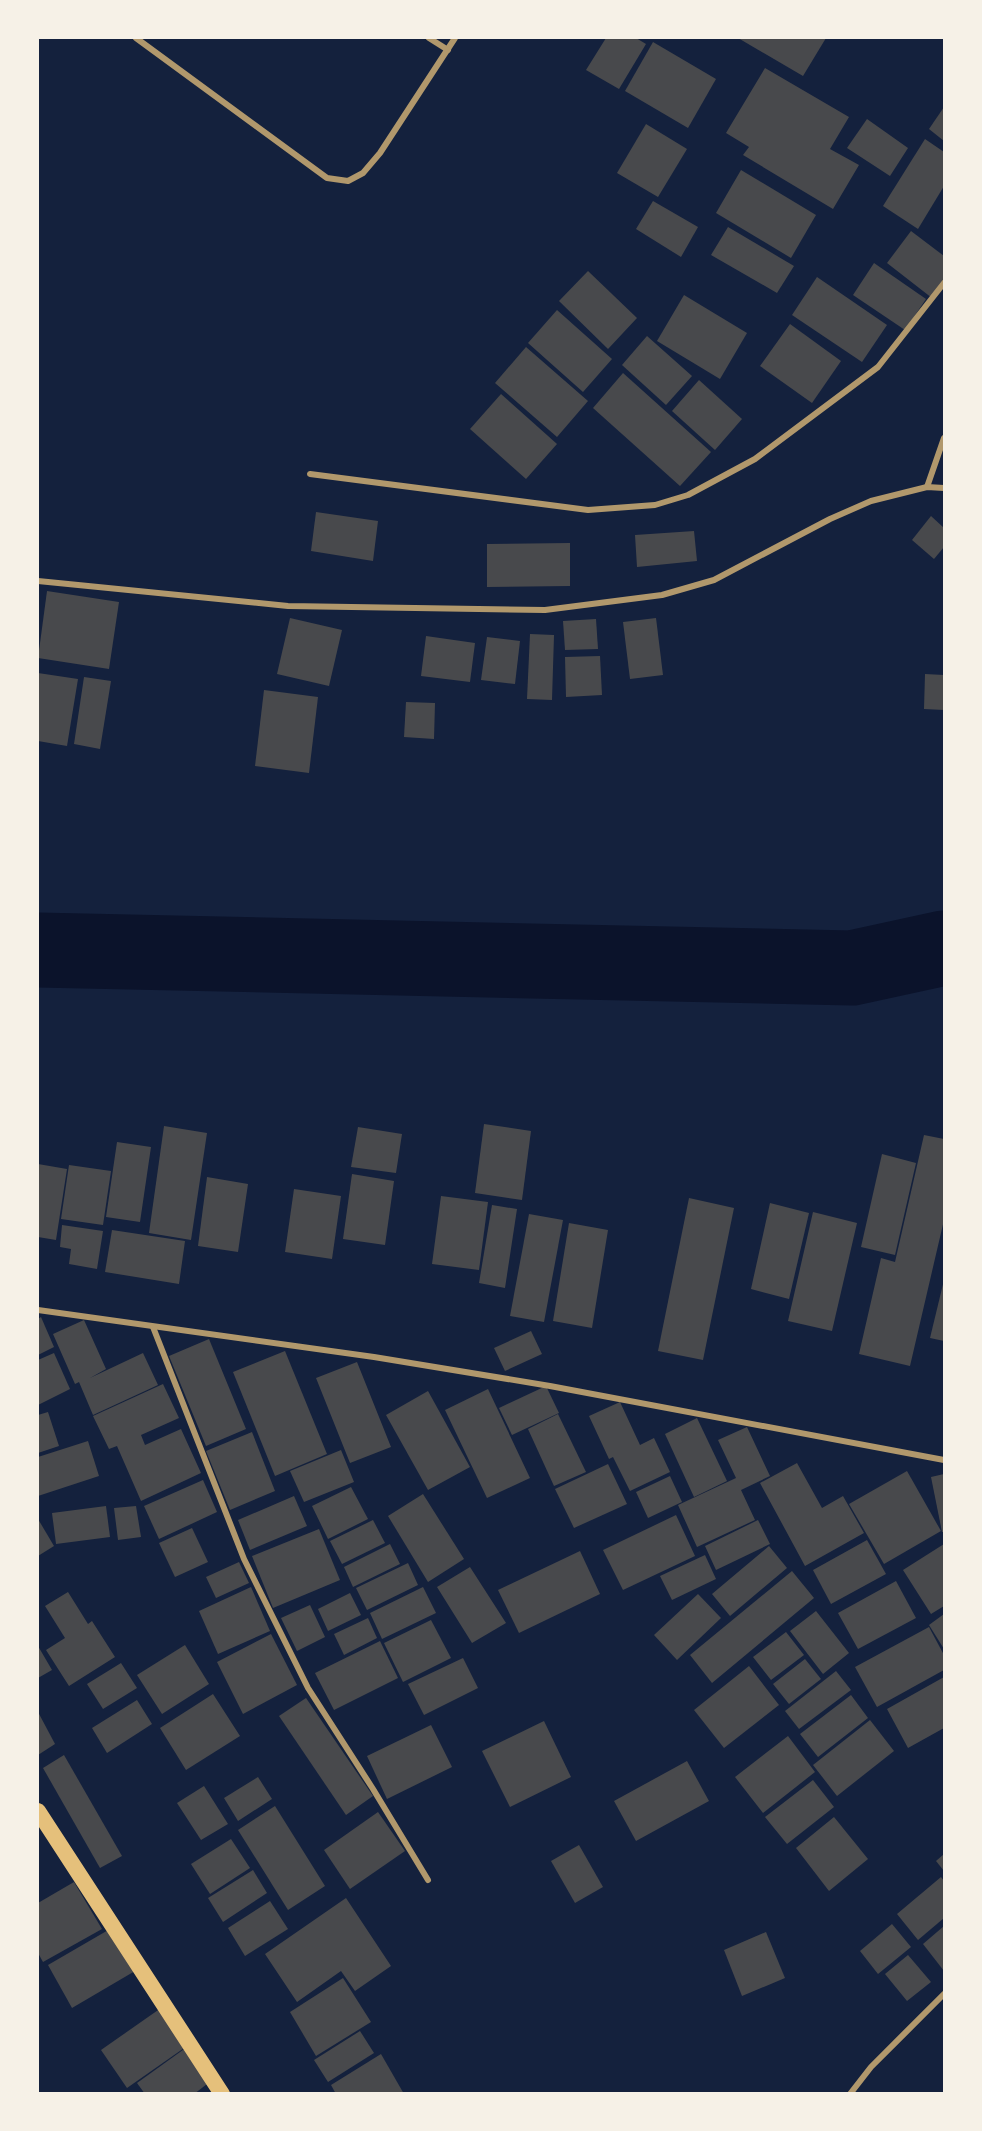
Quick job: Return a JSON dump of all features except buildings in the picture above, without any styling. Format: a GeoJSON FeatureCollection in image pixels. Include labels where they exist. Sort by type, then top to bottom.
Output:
{"type":"FeatureCollection","features":[{"type":"Feature","properties":{"kind":"highway"},"geometry":{"type":"LineString","coordinates":[[38,1811],[222,2094]]}},
{"type":"Feature","properties":{"kind":"street"},"geometry":{"type":"LineString","coordinates":[[136,38],[327,178],[348,181],[363,173],[380,153],[455,38]]}},
{"type":"Feature","properties":{"kind":"street"},"geometry":{"type":"LineString","coordinates":[[429,38],[448,50]]}},
{"type":"Feature","properties":{"kind":"street"},"geometry":{"type":"LineString","coordinates":[[310,474],[588,510],[655,505],[688,495],[755,459],[878,367],[945,284]]}},
{"type":"Feature","properties":{"kind":"street"},"geometry":{"type":"LineString","coordinates":[[927,487],[945,438]]}},
{"type":"Feature","properties":{"kind":"street"},"geometry":{"type":"LineString","coordinates":[[38,581],[288,606],[545,610],[663,595],[714,580],[830,519],[871,501],[927,487],[945,488]]}},
{"type":"Feature","properties":{"kind":"street"},"geometry":{"type":"LineString","coordinates":[[38,1310],[374,1357],[550,1386],[945,1460]]}},
{"type":"Feature","properties":{"kind":"street"},"geometry":{"type":"LineString","coordinates":[[153,1327],[244,1559],[268,1608],[308,1688],[428,1880]]}},
{"type":"Feature","properties":{"kind":"street"},"geometry":{"type":"LineString","coordinates":[[850,2094],[871,2067],[945,1994]]}},
{"type":"Feature","properties":{"kind":"waterway"},"geometry":{"type":"LineString","coordinates":[[38,950],[852,968],[944,948]]}}]}
